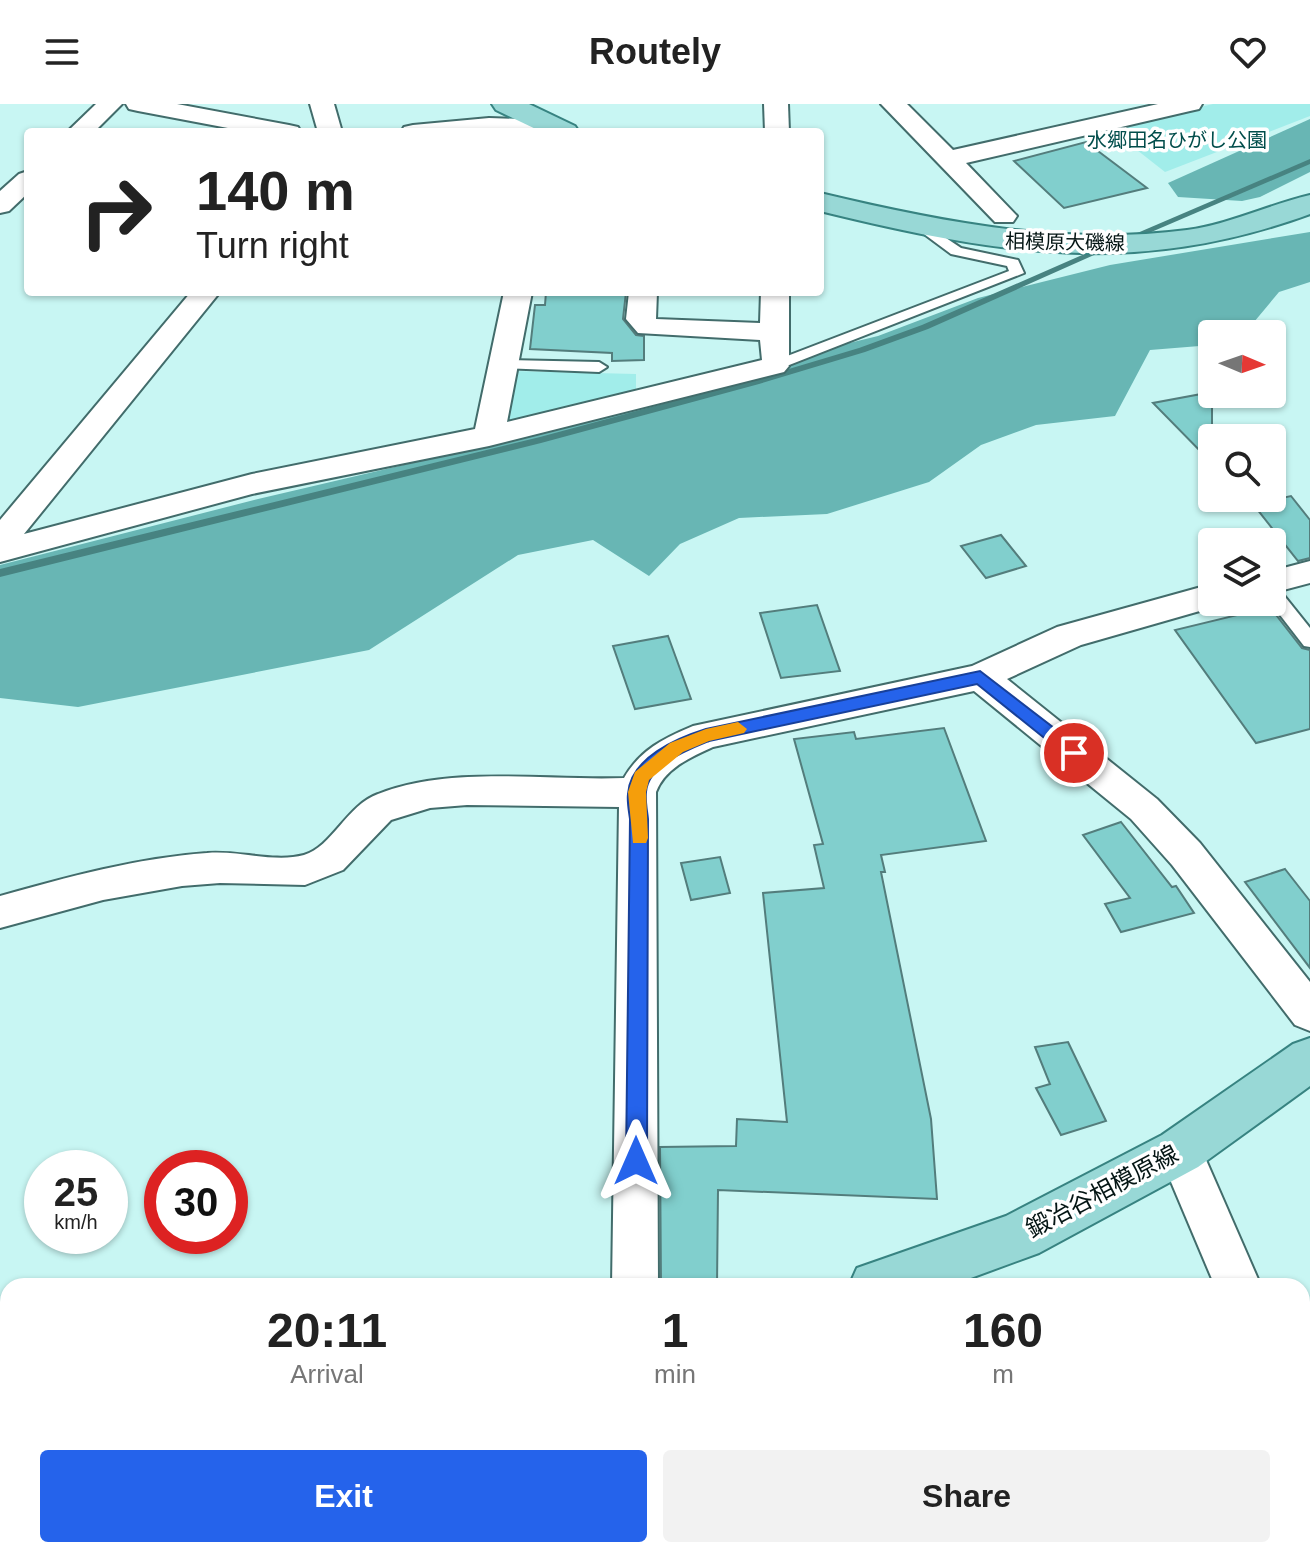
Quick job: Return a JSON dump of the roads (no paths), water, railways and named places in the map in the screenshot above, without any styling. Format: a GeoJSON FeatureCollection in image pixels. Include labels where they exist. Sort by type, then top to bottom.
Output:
{"type":"FeatureCollection","features":[{"type":"Feature","properties":{"kind":"main road"},"geometry":{"type":"LineString","coordinates":[[506,104],[555,124]]}},
{"type":"Feature","properties":{"kind":"main road","name":"相模原大磯線"},"geometry":{"type":"LineString","coordinates":[[824,203],[925,228],[1015,242],[1094,246],[1146,243],[1246,226],[1310,204]]}},
{"type":"Feature","properties":{"kind":"main road","name":"鍛冶谷相模原線"},"geometry":{"type":"LineString","coordinates":[[899,1278],[1020,1236],[1180,1151],[1310,1059]]}},
{"type":"Feature","properties":{"kind":"street"},"geometry":{"type":"LineString","coordinates":[[83,128],[110,104]]}},
{"type":"Feature","properties":{"kind":"street"},"geometry":{"type":"LineString","coordinates":[[138,104],[267,128]]}},
{"type":"Feature","properties":{"kind":"street"},"geometry":{"type":"LineString","coordinates":[[322,104],[329,128]]}},
{"type":"Feature","properties":{"kind":"street"},"geometry":{"type":"LineString","coordinates":[[776,104],[777,128]]}},
{"type":"Feature","properties":{"kind":"street"},"geometry":{"type":"LineString","coordinates":[[893,104],[1004,216]]}},
{"type":"Feature","properties":{"kind":"street"},"geometry":{"type":"LineString","coordinates":[[949,159],[1115,112],[1190,104]]}},
{"type":"Feature","properties":{"kind":"street"},"geometry":{"type":"LineString","coordinates":[[456,128],[555,124]]}},
{"type":"Feature","properties":{"kind":"street"},"geometry":{"type":"LineString","coordinates":[[0,205],[24,183]]}},
{"type":"Feature","properties":{"kind":"street"},"geometry":{"type":"LineString","coordinates":[[0,541],[203,296]]}},
{"type":"Feature","properties":{"kind":"street"},"geometry":{"type":"LineString","coordinates":[[489,436],[517,296]]}},
{"type":"Feature","properties":{"kind":"street"},"geometry":{"type":"LineString","coordinates":[[643,296],[640,319],[648,327],[773,332]]}},
{"type":"Feature","properties":{"kind":"street"},"geometry":{"type":"LineString","coordinates":[[0,551],[252,484],[489,436],[772,367],[775,296]]}},
{"type":"Feature","properties":{"kind":"street"},"geometry":{"type":"LineString","coordinates":[[1286,578],[1310,572]]}},
{"type":"Feature","properties":{"kind":"street"},"geometry":{"type":"LineString","coordinates":[[635,1278],[637,792],[641,776],[676,747],[706,735],[980,677],[1069,636],[1198,600]]}},
{"type":"Feature","properties":{"kind":"street"},"geometry":{"type":"LineString","coordinates":[[980,677],[1144,809],[1186,854],[1310,1013]]}},
{"type":"Feature","properties":{"kind":"street"},"geometry":{"type":"LineString","coordinates":[[0,912],[48,898],[163,873],[210,867],[306,870],[331,859],[385,806],[428,792],[468,789],[546,795],[637,792]]}},
{"type":"Feature","properties":{"kind":"street"},"geometry":{"type":"LineString","coordinates":[[1180,1151],[1235,1278]]}},
{"type":"Feature","properties":{"kind":"lane"},"geometry":{"type":"LineString","coordinates":[[772,367],[1017,273],[1013,263],[956,251],[925,228]]}},
{"type":"Feature","properties":{"kind":"lane"},"geometry":{"type":"LineString","coordinates":[[504,365],[599,367]]}},
{"type":"Feature","properties":{"kind":"lane"},"geometry":{"type":"LineString","coordinates":[[1286,610],[1310,641]]}},
{"type":"Feature","properties":{"kind":"waterway"},"geometry":{"type":"LineString","coordinates":[[1125,240],[1310,161]]}},
{"type":"Feature","properties":{"kind":"waterway"},"geometry":{"type":"LineString","coordinates":[[0,573],[541,440],[755,382],[894,339],[1108,247]]}},
{"type":"Feature","properties":{"kind":"park label","name":"水郷田名ひがし公園"},"geometry":{"type":"Point","coordinates":[1177,140]}}]}
